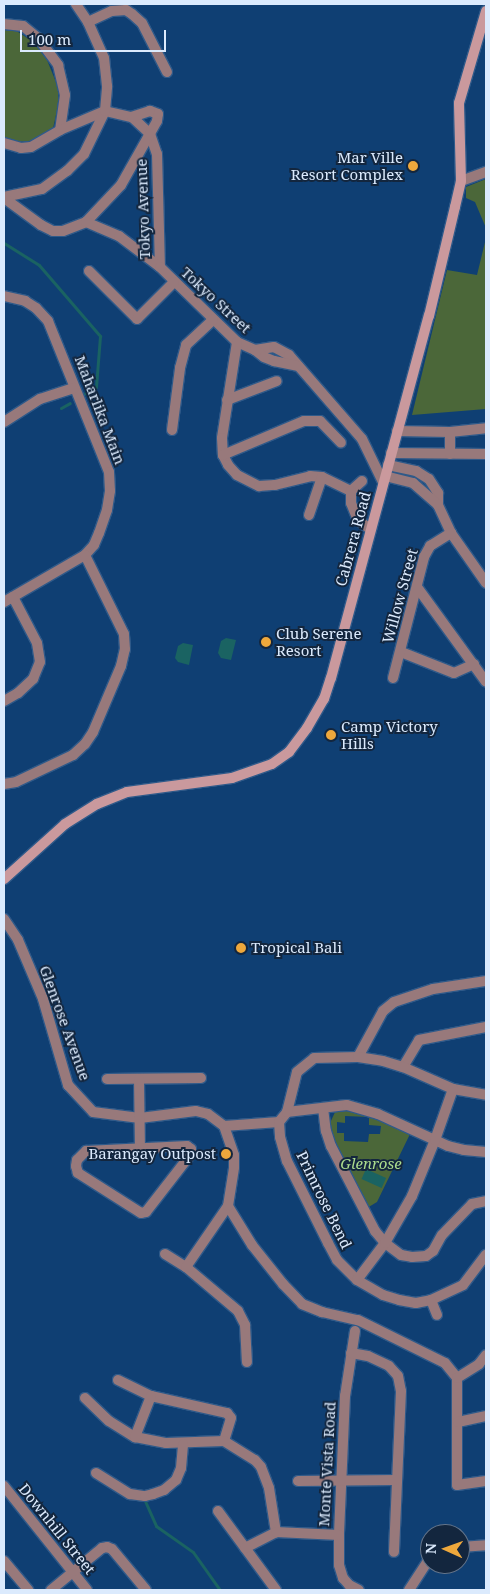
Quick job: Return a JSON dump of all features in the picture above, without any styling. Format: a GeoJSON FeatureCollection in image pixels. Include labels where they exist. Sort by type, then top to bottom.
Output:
{"type":"FeatureCollection","features":[{"type":"Feature","properties":{"kind":"main road","name":"Cabrera Road"},"geometry":{"type":"LineString","coordinates":[[4,879],[65,824],[97,804],[127,792],[232,778],[272,764],[289,752],[308,728],[326,692],[429,316],[461,181],[459,103],[486,12]]}},
{"type":"Feature","properties":{"kind":"street"},"geometry":{"type":"LineString","coordinates":[[4,197],[42,189],[67,171],[89,147],[105,111],[106,67],[88,22],[76,4]]}},
{"type":"Feature","properties":{"kind":"street"},"geometry":{"type":"LineString","coordinates":[[88,22],[112,11],[126,10],[142,23],[167,72]]}},
{"type":"Feature","properties":{"kind":"street"},"geometry":{"type":"LineString","coordinates":[[4,24],[22,26],[38,38],[58,65],[65,95],[60,130]]}},
{"type":"Feature","properties":{"kind":"street"},"geometry":{"type":"LineString","coordinates":[[4,143],[21,148],[31,147],[60,130],[105,111],[132,117],[150,134]]}},
{"type":"Feature","properties":{"kind":"street"},"geometry":{"type":"LineString","coordinates":[[4,197],[41,225],[53,231],[63,232],[86,222],[121,184],[157,121],[158,114],[150,111],[132,117]]}},
{"type":"Feature","properties":{"kind":"street","name":"Tokyo Avenue"},"geometry":{"type":"LineString","coordinates":[[150,134],[157,154],[160,267]]}},
{"type":"Feature","properties":{"kind":"street"},"geometry":{"type":"LineString","coordinates":[[461,181],[486,172]]}},
{"type":"Feature","properties":{"kind":"street","name":"Tokyo Street"},"geometry":{"type":"LineString","coordinates":[[86,222],[119,236],[160,267],[237,342],[255,350],[274,348],[282,351],[298,366],[362,439],[384,479]]}},
{"type":"Feature","properties":{"kind":"street"},"geometry":{"type":"LineString","coordinates":[[88,271],[137,319],[174,282]]}},
{"type":"Feature","properties":{"kind":"street","name":"Maharlika Main"},"geometry":{"type":"LineString","coordinates":[[4,296],[25,301],[36,308],[48,321],[109,472],[110,490],[107,510],[99,533],[94,545],[85,555],[4,602]]}},
{"type":"Feature","properties":{"kind":"street"},"geometry":{"type":"LineString","coordinates":[[172,430],[180,368],[186,345],[213,320]]}},
{"type":"Feature","properties":{"kind":"street"},"geometry":{"type":"LineString","coordinates":[[237,342],[222,438],[223,455],[228,465],[237,476],[260,486],[275,485],[310,476],[322,476],[351,491]]}},
{"type":"Feature","properties":{"kind":"street"},"geometry":{"type":"LineString","coordinates":[[227,400],[277,381]]}},
{"type":"Feature","properties":{"kind":"street"},"geometry":{"type":"LineString","coordinates":[[4,422],[40,399],[74,388]]}},
{"type":"Feature","properties":{"kind":"street"},"geometry":{"type":"LineString","coordinates":[[223,455],[304,421],[320,421],[340,443]]}},
{"type":"Feature","properties":{"kind":"street"},"geometry":{"type":"LineString","coordinates":[[397,431],[450,432],[486,428]]}},
{"type":"Feature","properties":{"kind":"street"},"geometry":{"type":"LineString","coordinates":[[450,432],[450,454]]}},
{"type":"Feature","properties":{"kind":"street"},"geometry":{"type":"LineString","coordinates":[[391,453],[486,454]]}},
{"type":"Feature","properties":{"kind":"street"},"geometry":{"type":"LineString","coordinates":[[388,465],[416,471],[429,479],[438,493],[438,504]]}},
{"type":"Feature","properties":{"kind":"street"},"geometry":{"type":"LineString","coordinates":[[413,482],[416,471]]}},
{"type":"Feature","properties":{"kind":"street"},"geometry":{"type":"LineString","coordinates":[[309,515],[322,476]]}},
{"type":"Feature","properties":{"kind":"street"},"geometry":{"type":"LineString","coordinates":[[384,479],[413,482],[438,504],[451,532],[486,583]]}},
{"type":"Feature","properties":{"kind":"street"},"geometry":{"type":"LineString","coordinates":[[351,491],[362,481]]}},
{"type":"Feature","properties":{"kind":"street"},"geometry":{"type":"LineString","coordinates":[[351,491],[353,512],[358,520],[370,529]]}},
{"type":"Feature","properties":{"kind":"street","name":"Willow Street"},"geometry":{"type":"LineString","coordinates":[[393,678],[424,557],[430,546],[451,532]]}},
{"type":"Feature","properties":{"kind":"street"},"geometry":{"type":"LineString","coordinates":[[4,784],[16,782],[73,754],[85,744],[93,732],[121,666],[125,649],[124,634],[85,555]]}},
{"type":"Feature","properties":{"kind":"street"},"geometry":{"type":"LineString","coordinates":[[417,587],[486,682]]}},
{"type":"Feature","properties":{"kind":"street"},"geometry":{"type":"LineString","coordinates":[[4,700],[18,693],[33,678],[40,662],[37,643],[13,597]]}},
{"type":"Feature","properties":{"kind":"street"},"geometry":{"type":"LineString","coordinates":[[401,652],[454,673],[474,664]]}},
{"type":"Feature","properties":{"kind":"street","name":"Glenrose Avenue"},"geometry":{"type":"LineString","coordinates":[[4,919],[18,940],[43,999],[68,1085],[93,1112],[140,1118],[196,1111],[208,1114],[224,1126]]}},
{"type":"Feature","properties":{"kind":"street"},"geometry":{"type":"LineString","coordinates":[[358,1057],[383,1011],[394,1002],[433,989],[486,981]]}},
{"type":"Feature","properties":{"kind":"street"},"geometry":{"type":"LineString","coordinates":[[403,1067],[419,1040],[486,1027]]}},
{"type":"Feature","properties":{"kind":"street"},"geometry":{"type":"LineString","coordinates":[[186,1267],[228,1206],[234,1156],[224,1126],[279,1122],[287,1112],[297,1072],[314,1058],[358,1057],[403,1067],[453,1089],[486,1092]]}},
{"type":"Feature","properties":{"kind":"street"},"geometry":{"type":"LineString","coordinates":[[107,1079],[201,1078]]}},
{"type":"Feature","properties":{"kind":"street"},"geometry":{"type":"LineString","coordinates":[[139,1079],[140,1148]]}},
{"type":"Feature","properties":{"kind":"street"},"geometry":{"type":"LineString","coordinates":[[357,1280],[385,1243],[422,1176],[453,1089]]}},
{"type":"Feature","properties":{"kind":"street"},"geometry":{"type":"LineString","coordinates":[[287,1112],[347,1105],[364,1109],[464,1150],[486,1152]]}},
{"type":"Feature","properties":{"kind":"street"},"geometry":{"type":"LineString","coordinates":[[323,1108],[326,1131],[332,1146],[375,1231],[385,1243],[401,1255],[412,1257],[426,1256],[433,1251],[442,1235],[472,1204],[486,1201]]}},
{"type":"Feature","properties":{"kind":"street","name":"Primrose Bend"},"geometry":{"type":"LineString","coordinates":[[279,1122],[280,1137],[287,1161],[337,1260],[357,1280],[383,1295],[399,1300],[416,1303],[432,1300],[463,1285],[486,1255]]}},
{"type":"Feature","properties":{"kind":"street"},"geometry":{"type":"LineString","coordinates":[[187,1146],[191,1150],[191,1154],[146,1212],[138,1212],[78,1173],[76,1166],[81,1155],[86,1151],[140,1148],[187,1146]]}},
{"type":"Feature","properties":{"kind":"street"},"geometry":{"type":"LineString","coordinates":[[228,1206],[252,1245],[282,1284],[302,1304],[322,1312],[358,1320],[445,1363],[457,1378],[457,1485],[486,1481]]}},
{"type":"Feature","properties":{"kind":"street"},"geometry":{"type":"LineString","coordinates":[[165,1254],[186,1267],[238,1311],[244,1325],[247,1362]]}},
{"type":"Feature","properties":{"kind":"street"},"geometry":{"type":"LineString","coordinates":[[432,1300],[437,1315]]}},
{"type":"Feature","properties":{"kind":"street","name":"Monte Vista Road"},"geometry":{"type":"LineString","coordinates":[[355,1331],[345,1396],[339,1565],[343,1578],[349,1585],[359,1590]]}},
{"type":"Feature","properties":{"kind":"street"},"geometry":{"type":"LineString","coordinates":[[351,1353],[368,1356],[389,1366],[398,1376],[400,1390],[394,1552]]}},
{"type":"Feature","properties":{"kind":"street"},"geometry":{"type":"LineString","coordinates":[[457,1378],[479,1364],[486,1356]]}},
{"type":"Feature","properties":{"kind":"street"},"geometry":{"type":"LineString","coordinates":[[118,1380],[151,1396],[227,1413],[231,1418],[224,1441]]}},
{"type":"Feature","properties":{"kind":"street"},"geometry":{"type":"LineString","coordinates":[[135,1437],[151,1396]]}},
{"type":"Feature","properties":{"kind":"street"},"geometry":{"type":"LineString","coordinates":[[85,1398],[110,1422],[135,1437],[166,1444],[183,1444],[204,1440],[224,1441],[255,1460],[261,1467],[272,1499],[276,1532]]}},
{"type":"Feature","properties":{"kind":"street"},"geometry":{"type":"LineString","coordinates":[[458,1422],[486,1416]]}},
{"type":"Feature","properties":{"kind":"street"},"geometry":{"type":"LineString","coordinates":[[96,1473],[130,1494],[144,1496],[154,1494],[164,1490],[176,1480],[181,1468],[183,1444]]}},
{"type":"Feature","properties":{"kind":"street"},"geometry":{"type":"LineString","coordinates":[[298,1481],[396,1480]]}},
{"type":"Feature","properties":{"kind":"street","name":"Downhill Street"},"geometry":{"type":"LineString","coordinates":[[4,1486],[87,1590]]}},
{"type":"Feature","properties":{"kind":"street"},"geometry":{"type":"LineString","coordinates":[[218,1511],[276,1590]]}},
{"type":"Feature","properties":{"kind":"street"},"geometry":{"type":"LineString","coordinates":[[244,1548],[276,1532],[339,1535]]}},
{"type":"Feature","properties":{"kind":"street"},"geometry":{"type":"LineString","coordinates":[[470,1546],[486,1545]]}},
{"type":"Feature","properties":{"kind":"street"},"geometry":{"type":"LineString","coordinates":[[50,1590],[102,1548],[112,1549],[146,1590]]}},
{"type":"Feature","properties":{"kind":"street"},"geometry":{"type":"LineString","coordinates":[[4,1561],[28,1590]]}},
{"type":"Feature","properties":{"kind":"street"},"geometry":{"type":"LineString","coordinates":[[410,1590],[420,1574]]}},
{"type":"Feature","properties":{"kind":"green space"},"geometry":{"type":"Polygon","coordinates":[[[4,30],[15,30],[35,43],[47,60],[58,87],[58,106],[52,133],[30,142],[10,141],[4,138],[4,30]]]}},
{"type":"Feature","properties":{"kind":"green space"},"geometry":{"type":"Polygon","coordinates":[[[486,179],[486,228],[475,202],[466,198],[466,187],[486,179]]]}},
{"type":"Feature","properties":{"kind":"green space"},"geometry":{"type":"Polygon","coordinates":[[[486,238],[486,409],[412,415],[447,270],[477,275],[486,238]]]}},
{"type":"Feature","properties":{"kind":"green space","name":"Glenrose"},"geometry":{"type":"Polygon","coordinates":[[[341,1109],[365,1114],[410,1134],[377,1202],[367,1208],[333,1141],[330,1123],[336,1110],[341,1109]],[[345,1116],[345,1123],[337,1122],[337,1133],[344,1133],[344,1141],[368,1142],[369,1134],[380,1134],[381,1126],[369,1125],[369,1117],[345,1116]]]}},
{"type":"Feature","properties":{"kind":"shaded area"},"geometry":{"type":"Polygon","coordinates":[[[226,638],[236,640],[231,660],[221,658],[218,653],[221,641],[226,638]]]}},
{"type":"Feature","properties":{"kind":"shaded area"},"geometry":{"type":"Polygon","coordinates":[[[183,643],[193,645],[189,665],[178,662],[175,658],[178,646],[183,643]]]}},
{"type":"Feature","properties":{"kind":"shaded area"},"geometry":{"type":"Polygon","coordinates":[[[366,1169],[386,1178],[382,1188],[362,1179],[366,1169]]]}},
{"type":"Feature","properties":{"kind":"waterway"},"geometry":{"type":"LineString","coordinates":[[4,243],[39,265],[100,336],[96,387],[84,394]]}},
{"type":"Feature","properties":{"kind":"waterway"},"geometry":{"type":"LineString","coordinates":[[61,408],[70,403]]}},
{"type":"Feature","properties":{"kind":"waterway"},"geometry":{"type":"LineString","coordinates":[[145,1501],[156,1526],[193,1552],[220,1590]]}},
{"type":"Feature","properties":{"kind":"place","name":"Mar Ville Resort Complex"},"geometry":{"type":"Point","coordinates":[413,166]}},
{"type":"Feature","properties":{"kind":"place","name":"Club Serene Resort"},"geometry":{"type":"Point","coordinates":[266,642]}},
{"type":"Feature","properties":{"kind":"place","name":"Camp Victory Hills"},"geometry":{"type":"Point","coordinates":[331,735]}},
{"type":"Feature","properties":{"kind":"place","name":"Tropical Bali"},"geometry":{"type":"Point","coordinates":[241,948]}},
{"type":"Feature","properties":{"kind":"place","name":"Barangay Outpost"},"geometry":{"type":"Point","coordinates":[226,1154]}}]}
